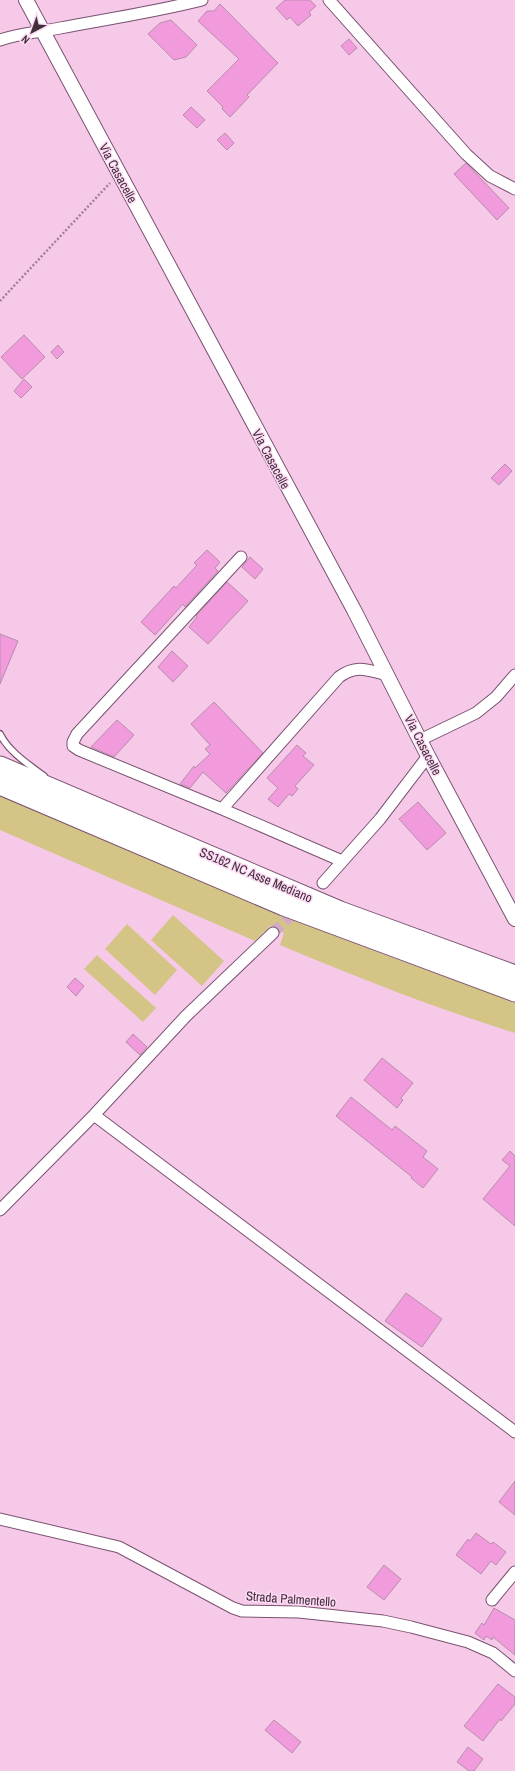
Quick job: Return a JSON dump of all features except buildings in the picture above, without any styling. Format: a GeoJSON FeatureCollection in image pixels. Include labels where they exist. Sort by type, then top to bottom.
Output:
{"type":"FeatureCollection","features":[{"type":"Feature","properties":{"kind":"highway","name":"SS162 NC Asse Mediano"},"geometry":{"type":"LineString","coordinates":[[0,766],[340,911],[510,974]]}},
{"type":"Feature","properties":{"kind":"highway","name":"SS162 NC Asse Mediano"},"geometry":{"type":"LineString","coordinates":[[0,785],[284,906],[515,992]]}},
{"type":"Feature","properties":{"kind":"street","name":"Via Casacelle"},"geometry":{"type":"LineString","coordinates":[[26,0],[354,610],[428,756],[515,919]]}},
{"type":"Feature","properties":{"kind":"street"},"geometry":{"type":"LineString","coordinates":[[0,40],[16,34],[42,31],[173,8],[202,0]]}},
{"type":"Feature","properties":{"kind":"street"},"geometry":{"type":"LineString","coordinates":[[329,0],[466,154],[490,176],[515,189]]}},
{"type":"Feature","properties":{"kind":"street"},"geometry":{"type":"LineString","coordinates":[[241,557],[77,734],[73,742],[73,746],[79,750],[222,809],[342,861]]}},
{"type":"Feature","properties":{"kind":"street"},"geometry":{"type":"LineString","coordinates":[[222,809],[339,677],[347,671],[355,668],[387,675]]}},
{"type":"Feature","properties":{"kind":"street"},"geometry":{"type":"LineString","coordinates":[[420,740],[476,713],[496,697],[515,675]]}},
{"type":"Feature","properties":{"kind":"street"},"geometry":{"type":"LineString","coordinates":[[323,883],[380,819],[428,756]]}},
{"type":"Feature","properties":{"kind":"street"},"geometry":{"type":"LineString","coordinates":[[0,1210],[94,1115],[186,1016],[272,933]]}},
{"type":"Feature","properties":{"kind":"street"},"geometry":{"type":"LineString","coordinates":[[94,1115],[515,1432]]}},
{"type":"Feature","properties":{"kind":"street","name":"Strada Palmentello"},"geometry":{"type":"LineString","coordinates":[[0,1519],[119,1547],[233,1608],[242,1611],[299,1612],[383,1621],[411,1627],[468,1642],[493,1653],[515,1671]]}},
{"type":"Feature","properties":{"kind":"street"},"geometry":{"type":"LineString","coordinates":[[492,1600],[515,1572]]}},
{"type":"Feature","properties":{"kind":"lane"},"geometry":{"type":"LineString","coordinates":[[0,734],[3,740],[24,761],[70,795]]}},
{"type":"Feature","properties":{"kind":"path"},"geometry":{"type":"LineString","coordinates":[[0,301],[118,173]]}},
{"type":"Feature","properties":{"kind":"shaded area"},"geometry":{"type":"Polygon","coordinates":[[[0,794],[305,923],[380,953],[515,1002],[515,1033],[397,992],[280,945],[284,933],[270,926],[255,941],[0,830],[0,794]]]}},
{"type":"Feature","properties":{"kind":"shaded area"},"geometry":{"type":"Polygon","coordinates":[[[173,915],[224,961],[202,986],[151,940],[173,915]]]}},
{"type":"Feature","properties":{"kind":"shaded area"},"geometry":{"type":"Polygon","coordinates":[[[127,924],[177,970],[155,995],[105,949],[127,924]]]}},
{"type":"Feature","properties":{"kind":"shaded area"},"geometry":{"type":"Polygon","coordinates":[[[97,955],[156,1008],[143,1022],[84,969],[97,955]]]}},
{"type":"Feature","properties":{"kind":"tunnel"},"geometry":{"type":"LineString","coordinates":[[273,933],[323,883]]}}]}
